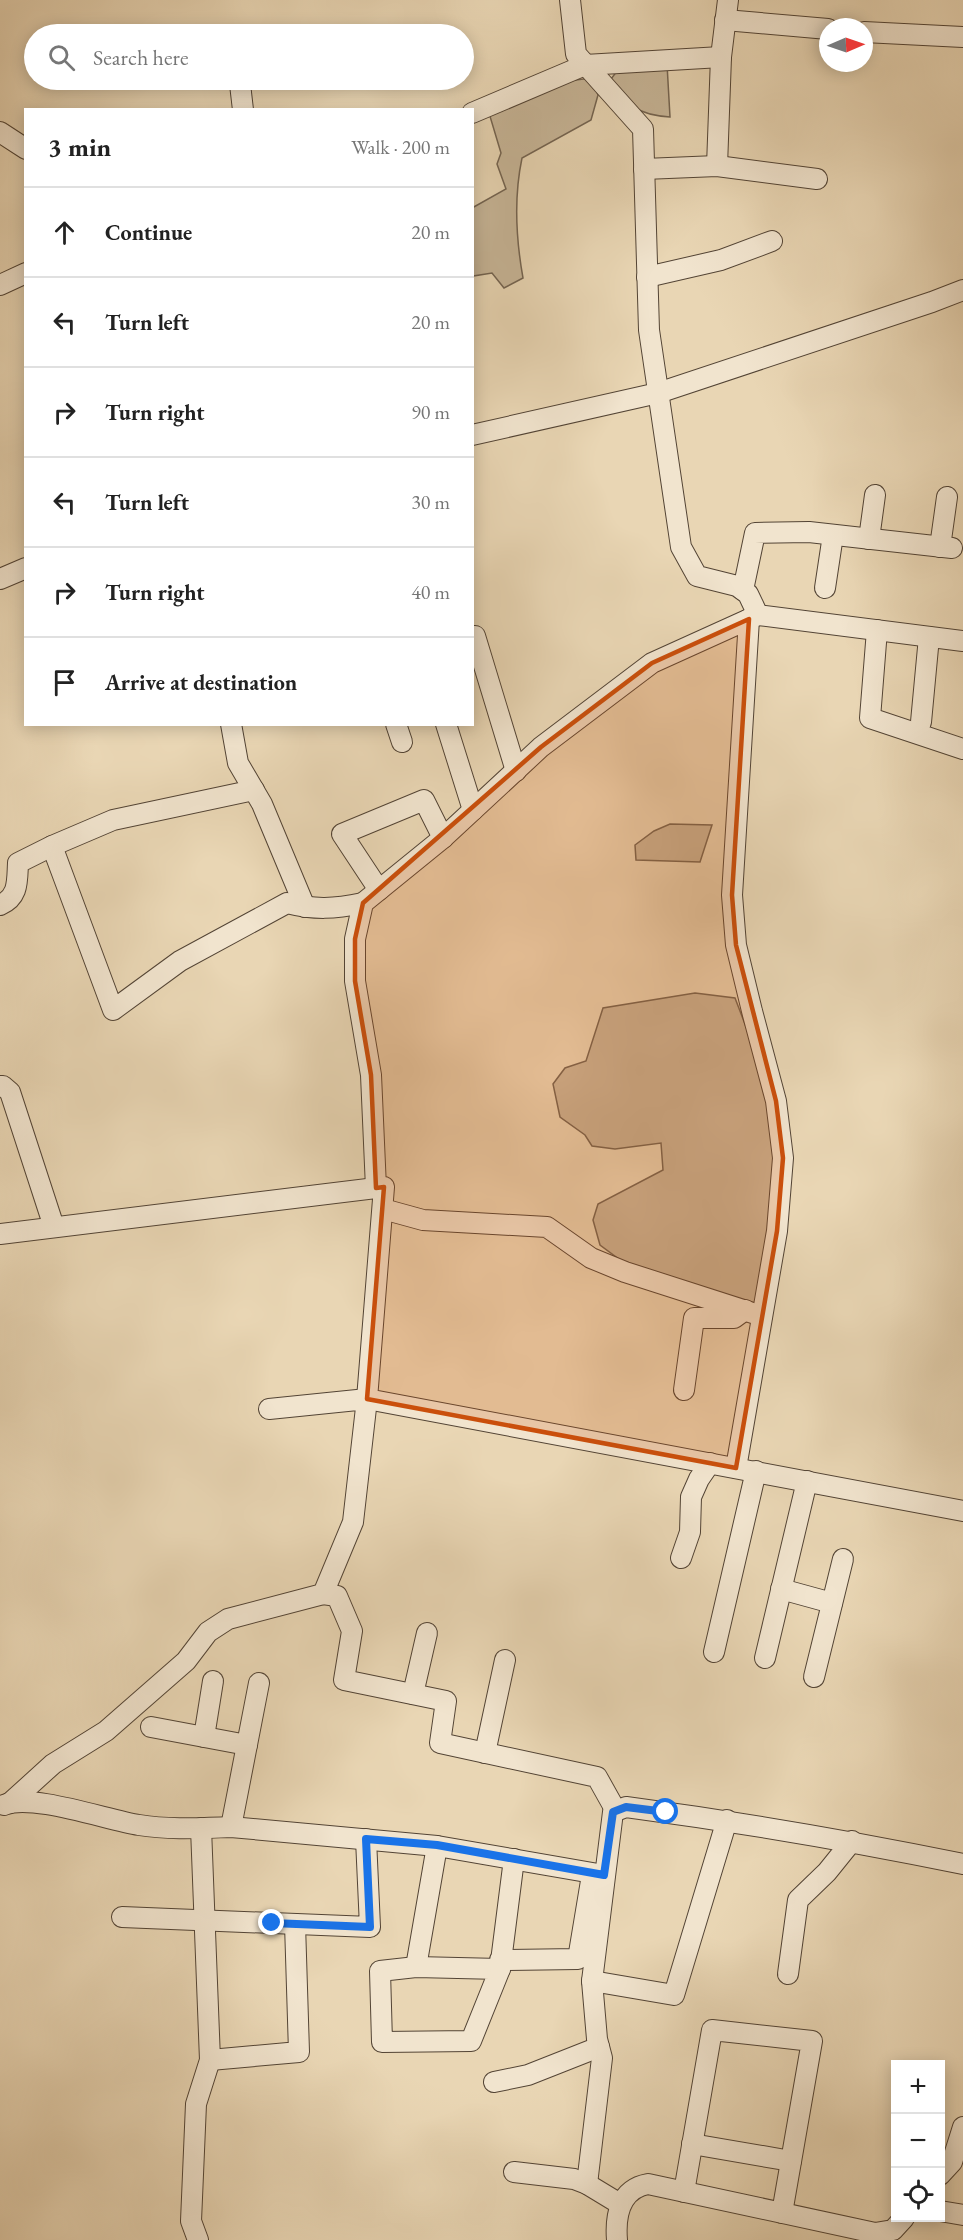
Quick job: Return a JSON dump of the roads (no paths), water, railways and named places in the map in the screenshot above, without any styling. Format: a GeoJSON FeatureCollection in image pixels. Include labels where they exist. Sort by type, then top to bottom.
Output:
{"type":"FeatureCollection","features":[{"type":"Feature","properties":{"kind":"street"},"geometry":{"type":"LineString","coordinates":[[570,0],[576,54],[643,129],[649,330],[681,547],[697,576],[737,586],[748,594],[754,617],[732,896],[736,945],[776,1101],[783,1158],[777,1231],[753,1313],[736,1468]]}},
{"type":"Feature","properties":{"kind":"street"},"geometry":{"type":"LineString","coordinates":[[717,166],[721,57],[726,10],[819,27]]}},
{"type":"Feature","properties":{"kind":"street"},"geometry":{"type":"LineString","coordinates":[[873,32],[963,37]]}},
{"type":"Feature","properties":{"kind":"street"},"geometry":{"type":"LineString","coordinates":[[474,112],[585,65],[721,57]]}},
{"type":"Feature","properties":{"kind":"street"},"geometry":{"type":"LineString","coordinates":[[241,90],[243,108]]}},
{"type":"Feature","properties":{"kind":"street"},"geometry":{"type":"LineString","coordinates":[[0,132],[24,148]]}},
{"type":"Feature","properties":{"kind":"street"},"geometry":{"type":"LineString","coordinates":[[644,169],[717,166],[817,179]]}},
{"type":"Feature","properties":{"kind":"street"},"geometry":{"type":"LineString","coordinates":[[647,277],[721,260],[772,241]]}},
{"type":"Feature","properties":{"kind":"street"},"geometry":{"type":"LineString","coordinates":[[0,285],[24,274]]}},
{"type":"Feature","properties":{"kind":"street"},"geometry":{"type":"LineString","coordinates":[[474,435],[658,393],[963,290]]}},
{"type":"Feature","properties":{"kind":"street"},"geometry":{"type":"LineString","coordinates":[[868,539],[875,495]]}},
{"type":"Feature","properties":{"kind":"street"},"geometry":{"type":"LineString","coordinates":[[743,590],[755,533],[809,532],[946,547],[947,496]]}},
{"type":"Feature","properties":{"kind":"street"},"geometry":{"type":"LineString","coordinates":[[825,588],[833,535]]}},
{"type":"Feature","properties":{"kind":"street"},"geometry":{"type":"LineString","coordinates":[[0,579],[24,569]]}},
{"type":"Feature","properties":{"kind":"street"},"geometry":{"type":"LineString","coordinates":[[52,846],[112,1010],[180,961],[287,903],[332,909],[363,903],[443,838],[541,747],[652,663],[754,617],[963,641]]}},
{"type":"Feature","properties":{"kind":"street"},"geometry":{"type":"LineString","coordinates":[[877,630],[870,718],[963,749]]}},
{"type":"Feature","properties":{"kind":"street"},"geometry":{"type":"LineString","coordinates":[[474,636],[516,771]]}},
{"type":"Feature","properties":{"kind":"street"},"geometry":{"type":"LineString","coordinates":[[921,722],[929,637]]}},
{"type":"Feature","properties":{"kind":"street"},"geometry":{"type":"LineString","coordinates":[[231,726],[238,763],[262,804],[305,907]]}},
{"type":"Feature","properties":{"kind":"street"},"geometry":{"type":"LineString","coordinates":[[447,726],[474,810]]}},
{"type":"Feature","properties":{"kind":"street"},"geometry":{"type":"LineString","coordinates":[[0,905],[8,901],[16,891],[18,863],[52,846],[113,820],[254,790]]}},
{"type":"Feature","properties":{"kind":"street"},"geometry":{"type":"LineString","coordinates":[[380,890],[342,834],[424,800],[443,838]]}},
{"type":"Feature","properties":{"kind":"street"},"geometry":{"type":"LineString","coordinates":[[363,903],[355,939],[355,981],[371,1075],[376,1188]]}},
{"type":"Feature","properties":{"kind":"street"},"geometry":{"type":"LineString","coordinates":[[0,1086],[10,1092],[54,1227]]}},
{"type":"Feature","properties":{"kind":"street"},"geometry":{"type":"LineString","coordinates":[[0,1234],[384,1187],[367,1400],[353,1522],[323,1594]]}},
{"type":"Feature","properties":{"kind":"street"},"geometry":{"type":"LineString","coordinates":[[383,1209],[423,1220],[547,1227],[591,1258],[625,1272],[753,1313]]}},
{"type":"Feature","properties":{"kind":"street"},"geometry":{"type":"LineString","coordinates":[[684,1390],[694,1318],[734,1318],[753,1313]]}},
{"type":"Feature","properties":{"kind":"street"},"geometry":{"type":"LineString","coordinates":[[269,1409],[367,1400],[963,1511]]}},
{"type":"Feature","properties":{"kind":"street"},"geometry":{"type":"LineString","coordinates":[[681,1557],[690,1532],[691,1497],[710,1463]]}},
{"type":"Feature","properties":{"kind":"street"},"geometry":{"type":"LineString","coordinates":[[714,1652],[756,1471]]}},
{"type":"Feature","properties":{"kind":"street"},"geometry":{"type":"LineString","coordinates":[[765,1658],[807,1481]]}},
{"type":"Feature","properties":{"kind":"street"},"geometry":{"type":"LineString","coordinates":[[814,1677],[843,1559]]}},
{"type":"Feature","properties":{"kind":"street"},"geometry":{"type":"LineString","coordinates":[[782,1589],[832,1604]]}},
{"type":"Feature","properties":{"kind":"street"},"geometry":{"type":"LineString","coordinates":[[5,1805],[53,1764],[106,1731],[186,1661],[208,1632],[228,1619],[323,1594],[337,1596],[352,1631],[344,1680],[446,1701],[440,1743],[597,1777],[616,1811]]}},
{"type":"Feature","properties":{"kind":"street"},"geometry":{"type":"LineString","coordinates":[[412,1694],[427,1633]]}},
{"type":"Feature","properties":{"kind":"street"},"geometry":{"type":"LineString","coordinates":[[485,1753],[505,1660]]}},
{"type":"Feature","properties":{"kind":"street"},"geometry":{"type":"LineString","coordinates":[[204,1737],[213,1681]]}},
{"type":"Feature","properties":{"kind":"street"},"geometry":{"type":"LineString","coordinates":[[231,1827],[259,1683]]}},
{"type":"Feature","properties":{"kind":"street"},"geometry":{"type":"LineString","coordinates":[[151,1727],[247,1745]]}},
{"type":"Feature","properties":{"kind":"street"},"geometry":{"type":"LineString","coordinates":[[5,1805],[34,1802],[140,1825],[231,1827],[437,1845],[598,1874]]}},
{"type":"Feature","properties":{"kind":"street"},"geometry":{"type":"LineString","coordinates":[[514,1859],[500,1965],[471,2041],[382,2042],[380,1971],[417,1967],[500,1965],[578,1959],[613,1812],[626,1807],[727,1820],[852,1841],[963,1864]]}},
{"type":"Feature","properties":{"kind":"street"},"geometry":{"type":"LineString","coordinates":[[592,1981],[674,1995],[727,1820]]}},
{"type":"Feature","properties":{"kind":"street"},"geometry":{"type":"LineString","coordinates":[[198,2240],[190,2221],[196,2104],[210,2060],[201,1828]]}},
{"type":"Feature","properties":{"kind":"street"},"geometry":{"type":"LineString","coordinates":[[122,1917],[370,1927],[366,1839]]}},
{"type":"Feature","properties":{"kind":"street"},"geometry":{"type":"LineString","coordinates":[[788,1974],[798,1900],[827,1872],[852,1841]]}},
{"type":"Feature","properties":{"kind":"street"},"geometry":{"type":"LineString","coordinates":[[417,1967],[437,1845]]}},
{"type":"Feature","properties":{"kind":"street"},"geometry":{"type":"LineString","coordinates":[[587,2184],[602,2058],[597,2039],[592,1981],[598,1874]]}},
{"type":"Feature","properties":{"kind":"street"},"geometry":{"type":"LineString","coordinates":[[210,2060],[299,2052],[295,1924]]}},
{"type":"Feature","properties":{"kind":"street"},"geometry":{"type":"LineString","coordinates":[[684,2192],[712,2030],[812,2041],[782,2213]]}},
{"type":"Feature","properties":{"kind":"street"},"geometry":{"type":"LineString","coordinates":[[494,2082],[528,2075],[599,2047]]}},
{"type":"Feature","properties":{"kind":"street"},"geometry":{"type":"LineString","coordinates":[[945,2170],[952,2162],[963,2128]]}},
{"type":"Feature","properties":{"kind":"street"},"geometry":{"type":"LineString","coordinates":[[692,2144],[791,2161]]}},
{"type":"Feature","properties":{"kind":"street"},"geometry":{"type":"LineString","coordinates":[[514,2172],[574,2179],[587,2184],[620,2204]]}},
{"type":"Feature","properties":{"kind":"street"},"geometry":{"type":"LineString","coordinates":[[617,2240],[620,2204],[635,2187],[648,2184],[875,2233],[893,2230],[900,2222]]}},
{"type":"Feature","properties":{"kind":"street"},"geometry":{"type":"LineString","coordinates":[[945,2212],[963,2215]]}}]}
